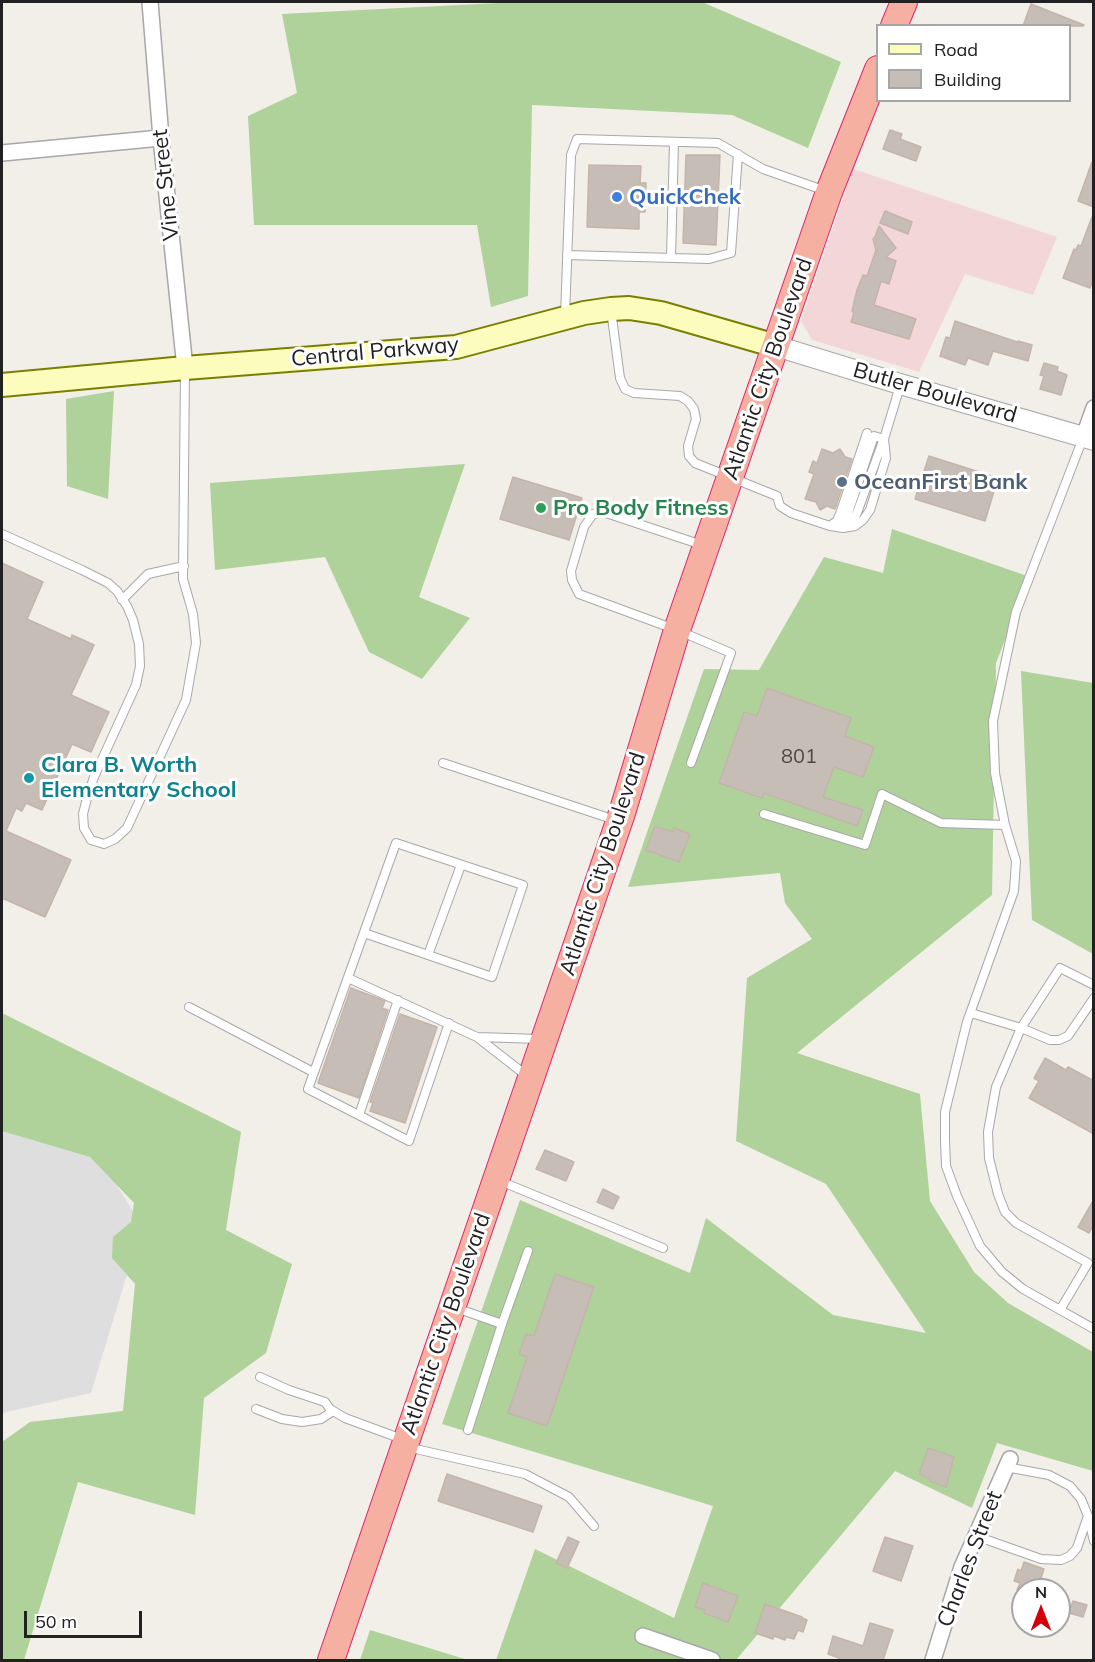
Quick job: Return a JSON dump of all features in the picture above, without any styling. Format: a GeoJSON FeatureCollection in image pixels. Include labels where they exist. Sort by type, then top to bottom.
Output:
{"type":"FeatureCollection","features":[{"type":"Feature","properties":{"kind":"highway"},"geometry":{"type":"LineString","coordinates":[[895,24],[904,2]]}},
{"type":"Feature","properties":{"kind":"highway","name":"Atlantic City Boulevard"},"geometry":{"type":"LineString","coordinates":[[331,1660],[619,821],[677,630],[829,192],[876,74]]}},
{"type":"Feature","properties":{"kind":"main road","name":"Central Parkway"},"geometry":{"type":"LineString","coordinates":[[2,385],[456,347],[565,318],[629,308],[661,313],[776,346]]}},
{"type":"Feature","properties":{"kind":"street","name":"Vine Street"},"geometry":{"type":"LineString","coordinates":[[150,2],[161,138],[185,368]]}},
{"type":"Feature","properties":{"kind":"street"},"geometry":{"type":"LineString","coordinates":[[2,153],[161,138]]}},
{"type":"Feature","properties":{"kind":"street","name":"Butler Boulevard"},"geometry":{"type":"LineString","coordinates":[[776,346],[1089,438]]}},
{"type":"Feature","properties":{"kind":"street"},"geometry":{"type":"LineString","coordinates":[[1089,438],[1094,408]]}},
{"type":"Feature","properties":{"kind":"street","name":"Charles Street"},"geometry":{"type":"LineString","coordinates":[[933,1660],[962,1567],[1008,1463]]}},
{"type":"Feature","properties":{"kind":"street"},"geometry":{"type":"LineString","coordinates":[[643,1636],[712,1660]]}},
{"type":"Feature","properties":{"kind":"lane"},"geometry":{"type":"LineString","coordinates":[[565,318],[571,155],[577,139],[718,143],[763,169],[829,192]]}},
{"type":"Feature","properties":{"kind":"lane"},"geometry":{"type":"LineString","coordinates":[[671,258],[674,142]]}},
{"type":"Feature","properties":{"kind":"lane"},"geometry":{"type":"LineString","coordinates":[[567,255],[709,259],[731,253],[738,154]]}},
{"type":"Feature","properties":{"kind":"lane"},"geometry":{"type":"LineString","coordinates":[[611,309],[620,378],[625,389],[634,393],[680,396],[688,401],[694,409],[696,419],[688,446],[689,456],[695,463],[777,496],[780,506],[791,513],[830,526],[843,528],[855,526],[870,510],[886,458],[884,439],[900,384]]}},
{"type":"Feature","properties":{"kind":"lane"},"geometry":{"type":"LineString","coordinates":[[2,534],[108,583],[117,591],[133,620],[139,644],[140,666],[136,685],[94,777],[83,814],[84,828],[91,840],[104,843],[116,838],[127,828],[186,700],[196,643],[194,614],[183,579],[185,368]]}},
{"type":"Feature","properties":{"kind":"lane"},"geometry":{"type":"LineString","coordinates":[[830,526],[840,524],[847,516],[871,434],[884,439]]}},
{"type":"Feature","properties":{"kind":"lane"},"geometry":{"type":"LineString","coordinates":[[1089,438],[1016,612],[995,710],[993,721],[995,773],[1005,825],[1016,861],[1014,891],[971,1013],[945,1112],[946,1166],[980,1246],[1002,1272],[1023,1289],[1094,1329]]}},
{"type":"Feature","properties":{"kind":"lane"},"geometry":{"type":"LineString","coordinates":[[692,763],[731,653],[677,630],[579,594],[572,580],[571,571],[585,528],[593,514],[603,512],[706,546]]}},
{"type":"Feature","properties":{"kind":"lane"},"geometry":{"type":"LineString","coordinates":[[122,600],[148,574],[184,566]]}},
{"type":"Feature","properties":{"kind":"lane"},"geometry":{"type":"LineString","coordinates":[[443,763],[619,821]]}},
{"type":"Feature","properties":{"kind":"lane"},"geometry":{"type":"LineString","coordinates":[[764,813],[865,845],[882,794],[941,823],[1005,825]]}},
{"type":"Feature","properties":{"kind":"lane"},"geometry":{"type":"LineString","coordinates":[[364,933],[492,977],[523,885],[396,843],[308,1089],[409,1141],[449,1023]]}},
{"type":"Feature","properties":{"kind":"lane"},"geometry":{"type":"LineString","coordinates":[[428,955],[461,865]]}},
{"type":"Feature","properties":{"kind":"lane"},"geometry":{"type":"LineString","coordinates":[[1060,1310],[1091,1264],[1016,1223],[1005,1212],[989,1158],[988,1132],[996,1087],[1022,1028],[1060,968],[1094,985]]}},
{"type":"Feature","properties":{"kind":"lane"},"geometry":{"type":"LineString","coordinates":[[348,978],[477,1037],[531,1078]]}},
{"type":"Feature","properties":{"kind":"lane"},"geometry":{"type":"LineString","coordinates":[[971,1013],[1022,1028],[1050,1040],[1059,1040],[1068,1036],[1094,998]]}},
{"type":"Feature","properties":{"kind":"lane"},"geometry":{"type":"LineString","coordinates":[[359,1115],[398,1000]]}},
{"type":"Feature","properties":{"kind":"lane"},"geometry":{"type":"LineString","coordinates":[[189,1007],[314,1072]]}},
{"type":"Feature","properties":{"kind":"lane"},"geometry":{"type":"LineString","coordinates":[[477,1037],[544,1039]]}},
{"type":"Feature","properties":{"kind":"lane"},"geometry":{"type":"LineString","coordinates":[[495,1180],[663,1248]]}},
{"type":"Feature","properties":{"kind":"lane"},"geometry":{"type":"LineString","coordinates":[[468,1430],[528,1251]]}},
{"type":"Feature","properties":{"kind":"lane"},"geometry":{"type":"LineString","coordinates":[[452,1307],[502,1324]]}},
{"type":"Feature","properties":{"kind":"lane"},"geometry":{"type":"LineString","coordinates":[[260,1377],[289,1390],[326,1402],[333,1411],[345,1418],[406,1443],[525,1474],[569,1497],[594,1526]]}},
{"type":"Feature","properties":{"kind":"lane"},"geometry":{"type":"LineString","coordinates":[[256,1409],[282,1419],[302,1422],[321,1419],[333,1411]]}},
{"type":"Feature","properties":{"kind":"lane"},"geometry":{"type":"LineString","coordinates":[[1008,1463],[1049,1475],[1070,1485],[1082,1499],[1094,1541]]}},
{"type":"Feature","properties":{"kind":"lane"},"geometry":{"type":"LineString","coordinates":[[976,1536],[1041,1559],[1061,1560],[1070,1556],[1077,1548],[1088,1515]]}},
{"type":"Feature","properties":{"kind":"shaded area"},"geometry":{"type":"Polygon","coordinates":[[[853,169],[1057,237],[1033,295],[965,274],[919,372],[812,340],[801,321],[853,169]]]}},
{"type":"Feature","properties":{"kind":"shaded area"},"geometry":{"type":"Polygon","coordinates":[[[2,1118],[90,1143],[142,1225],[91,1393],[2,1413],[2,1118]]]}},
{"type":"Feature","properties":{"kind":"green space"},"geometry":{"type":"Polygon","coordinates":[[[519,2],[702,2],[841,62],[808,148],[732,115],[532,105],[528,296],[491,307],[477,225],[254,225],[248,116],[297,93],[282,14],[519,2]]]}},
{"type":"Feature","properties":{"kind":"green space"},"geometry":{"type":"Polygon","coordinates":[[[114,391],[108,499],[67,486],[66,399],[114,391]]]}},
{"type":"Feature","properties":{"kind":"green space"},"geometry":{"type":"Polygon","coordinates":[[[465,464],[419,597],[470,618],[422,679],[369,652],[325,557],[215,570],[210,483],[465,464]]]}},
{"type":"Feature","properties":{"kind":"green space"},"geometry":{"type":"Polygon","coordinates":[[[892,529],[1030,577],[996,663],[992,895],[797,1053],[920,1094],[930,1201],[974,1272],[1008,1303],[1093,1352],[1093,1471],[997,1443],[972,1508],[895,1471],[736,1660],[496,1660],[535,1549],[674,1618],[713,1506],[442,1424],[520,1200],[690,1273],[706,1218],[833,1315],[926,1333],[826,1184],[736,1141],[747,978],[812,939],[785,903],[780,873],[628,887],[704,669],[759,670],[824,557],[883,573],[892,529]]]}},
{"type":"Feature","properties":{"kind":"green space"},"geometry":{"type":"Polygon","coordinates":[[[1021,671],[1093,683],[1093,954],[1032,920],[1021,671]]]}},
{"type":"Feature","properties":{"kind":"green space"},"geometry":{"type":"Polygon","coordinates":[[[2,1013],[241,1132],[226,1230],[292,1264],[266,1353],[204,1398],[195,1515],[78,1482],[24,1660],[2,1660],[2,1442],[30,1422],[123,1411],[135,1284],[112,1258],[113,1237],[131,1222],[134,1203],[90,1157],[2,1131],[2,1013]]]}},
{"type":"Feature","properties":{"kind":"green space"},"geometry":{"type":"Polygon","coordinates":[[[370,1630],[468,1660],[360,1660],[370,1630]]]}},
{"type":"Feature","properties":{"kind":"building"},"geometry":{"type":"Polygon","coordinates":[[[1031,4],[1084,25],[1071,26],[1071,24],[1024,24],[1031,4]]]}},
{"type":"Feature","properties":{"kind":"building"},"geometry":{"type":"Polygon","coordinates":[[[890,130],[902,134],[900,139],[921,147],[916,161],[883,149],[890,130]]]}},
{"type":"Feature","properties":{"kind":"building","name":"QuickChek"},"geometry":{"type":"Polygon","coordinates":[[[686,155],[720,155],[716,245],[683,243],[686,155]]]}},
{"type":"Feature","properties":{"kind":"building"},"geometry":{"type":"Polygon","coordinates":[[[1092,162],[1094,162],[1094,207],[1078,201],[1092,162]]]}},
{"type":"Feature","properties":{"kind":"building","name":"QuickChek"},"geometry":{"type":"Polygon","coordinates":[[[589,165],[641,166],[640,183],[646,183],[645,212],[639,212],[639,229],[587,227],[589,165]]]}},
{"type":"Feature","properties":{"kind":"building"},"geometry":{"type":"Polygon","coordinates":[[[885,211],[912,222],[908,234],[880,223],[885,211]]]}},
{"type":"Feature","properties":{"kind":"building"},"geometry":{"type":"Polygon","coordinates":[[[1092,217],[1094,217],[1094,277],[1090,288],[1063,278],[1074,249],[1076,250],[1078,245],[1081,246],[1092,217]]]}},
{"type":"Feature","properties":{"kind":"building"},"geometry":{"type":"Polygon","coordinates":[[[879,226],[896,248],[886,257],[896,261],[889,284],[881,281],[874,305],[916,319],[909,339],[851,322],[857,290],[863,275],[867,276],[876,250],[873,239],[879,226]]]}},
{"type":"Feature","properties":{"kind":"building"},"geometry":{"type":"Polygon","coordinates":[[[955,321],[1032,345],[1028,361],[993,351],[988,365],[968,358],[965,365],[940,356],[946,337],[950,338],[955,321]]]}},
{"type":"Feature","properties":{"kind":"building"},"geometry":{"type":"Polygon","coordinates":[[[1044,363],[1058,367],[1057,371],[1067,375],[1061,395],[1040,389],[1044,376],[1040,375],[1044,363]]]}},
{"type":"Feature","properties":{"kind":"building","name":"OceanFirst Bank"},"geometry":{"type":"Polygon","coordinates":[[[822,449],[833,453],[840,449],[845,457],[852,459],[835,509],[827,506],[820,510],[816,502],[805,499],[814,474],[809,472],[813,461],[817,463],[822,449]]]}},
{"type":"Feature","properties":{"kind":"building"},"geometry":{"type":"Polygon","coordinates":[[[929,456],[998,478],[985,521],[915,499],[929,456]]]}},
{"type":"Feature","properties":{"kind":"building","name":"Pro Body Fitness"},"geometry":{"type":"Polygon","coordinates":[[[513,477],[582,498],[569,540],[500,519],[513,477]]]}},
{"type":"Feature","properties":{"kind":"building","name":"Clara B. Worth Elementary School"},"geometry":{"type":"Polygon","coordinates":[[[2,563],[43,582],[27,619],[71,639],[72,635],[94,645],[71,695],[109,712],[91,752],[72,744],[42,810],[26,803],[22,811],[16,808],[6,831],[71,860],[45,917],[2,898],[2,563]]]}},
{"type":"Feature","properties":{"kind":"building"},"geometry":{"type":"Polygon","coordinates":[[[767,688],[851,718],[845,736],[874,747],[863,777],[834,767],[823,797],[863,810],[857,826],[764,793],[762,798],[719,783],[744,712],[757,716],[767,688]]]}},
{"type":"Feature","properties":{"kind":"building"},"geometry":{"type":"Polygon","coordinates":[[[655,826],[673,832],[674,828],[690,834],[679,862],[646,850],[655,826]]]}},
{"type":"Feature","properties":{"kind":"building"},"geometry":{"type":"Polygon","coordinates":[[[351,988],[385,1001],[382,1008],[388,1010],[359,1098],[318,1083],[351,988]]]}},
{"type":"Feature","properties":{"kind":"building"},"geometry":{"type":"Polygon","coordinates":[[[400,1014],[437,1027],[405,1123],[370,1111],[373,1103],[370,1102],[400,1014]]]}},
{"type":"Feature","properties":{"kind":"building"},"geometry":{"type":"Polygon","coordinates":[[[1045,1058],[1066,1070],[1068,1067],[1094,1081],[1094,1134],[1029,1098],[1039,1081],[1034,1078],[1045,1058]]]}},
{"type":"Feature","properties":{"kind":"building"},"geometry":{"type":"Polygon","coordinates":[[[545,1150],[574,1162],[566,1181],[536,1169],[545,1150]]]}},
{"type":"Feature","properties":{"kind":"building"},"geometry":{"type":"Polygon","coordinates":[[[603,1189],[619,1197],[613,1209],[597,1202],[603,1189]]]}},
{"type":"Feature","properties":{"kind":"building"},"geometry":{"type":"Polygon","coordinates":[[[1094,1199],[1094,1224],[1089,1233],[1078,1227],[1094,1199]]]}},
{"type":"Feature","properties":{"kind":"building"},"geometry":{"type":"Polygon","coordinates":[[[555,1274],[594,1287],[547,1426],[508,1413],[527,1357],[519,1354],[526,1334],[534,1336],[555,1274]]]}},
{"type":"Feature","properties":{"kind":"building"},"geometry":{"type":"Polygon","coordinates":[[[928,1448],[954,1457],[946,1487],[919,1474],[928,1448]]]}},
{"type":"Feature","properties":{"kind":"building"},"geometry":{"type":"Polygon","coordinates":[[[447,1474],[542,1506],[533,1532],[438,1501],[447,1474]]]}},
{"type":"Feature","properties":{"kind":"building"},"geometry":{"type":"Polygon","coordinates":[[[568,1537],[579,1542],[567,1568],[556,1563],[568,1537]]]}},
{"type":"Feature","properties":{"kind":"building"},"geometry":{"type":"Polygon","coordinates":[[[885,1537],[913,1546],[901,1581],[873,1571],[885,1537]]]}},
{"type":"Feature","properties":{"kind":"building"},"geometry":{"type":"Polygon","coordinates":[[[1024,1562],[1044,1569],[1041,1578],[1015,1578],[1018,1569],[1021,1571],[1024,1562]]]}},
{"type":"Feature","properties":{"kind":"building"},"geometry":{"type":"Polygon","coordinates":[[[703,1583],[738,1596],[728,1622],[695,1607],[703,1583]]]}},
{"type":"Feature","properties":{"kind":"building"},"geometry":{"type":"Polygon","coordinates":[[[1073,1601],[1087,1605],[1083,1617],[1071,1614],[1073,1601]]]}},
{"type":"Feature","properties":{"kind":"building"},"geometry":{"type":"Polygon","coordinates":[[[765,1604],[807,1620],[803,1632],[798,1630],[794,1639],[786,1637],[785,1640],[755,1633],[765,1604]]]}},
{"type":"Feature","properties":{"kind":"building"},"geometry":{"type":"Polygon","coordinates":[[[870,1623],[893,1630],[883,1660],[838,1660],[839,1658],[828,1654],[833,1636],[863,1646],[870,1623]]]}},
{"type":"Feature","properties":{"kind":"place","name":"QuickChek"},"geometry":{"type":"Point","coordinates":[617,197]}},
{"type":"Feature","properties":{"kind":"place","name":"OceanFirst Bank"},"geometry":{"type":"Point","coordinates":[842,482]}},
{"type":"Feature","properties":{"kind":"place","name":"Pro Body Fitness"},"geometry":{"type":"Point","coordinates":[541,508]}},
{"type":"Feature","properties":{"kind":"place","name":"Clara B. Worth Elementary School"},"geometry":{"type":"Point","coordinates":[29,778]}}]}
